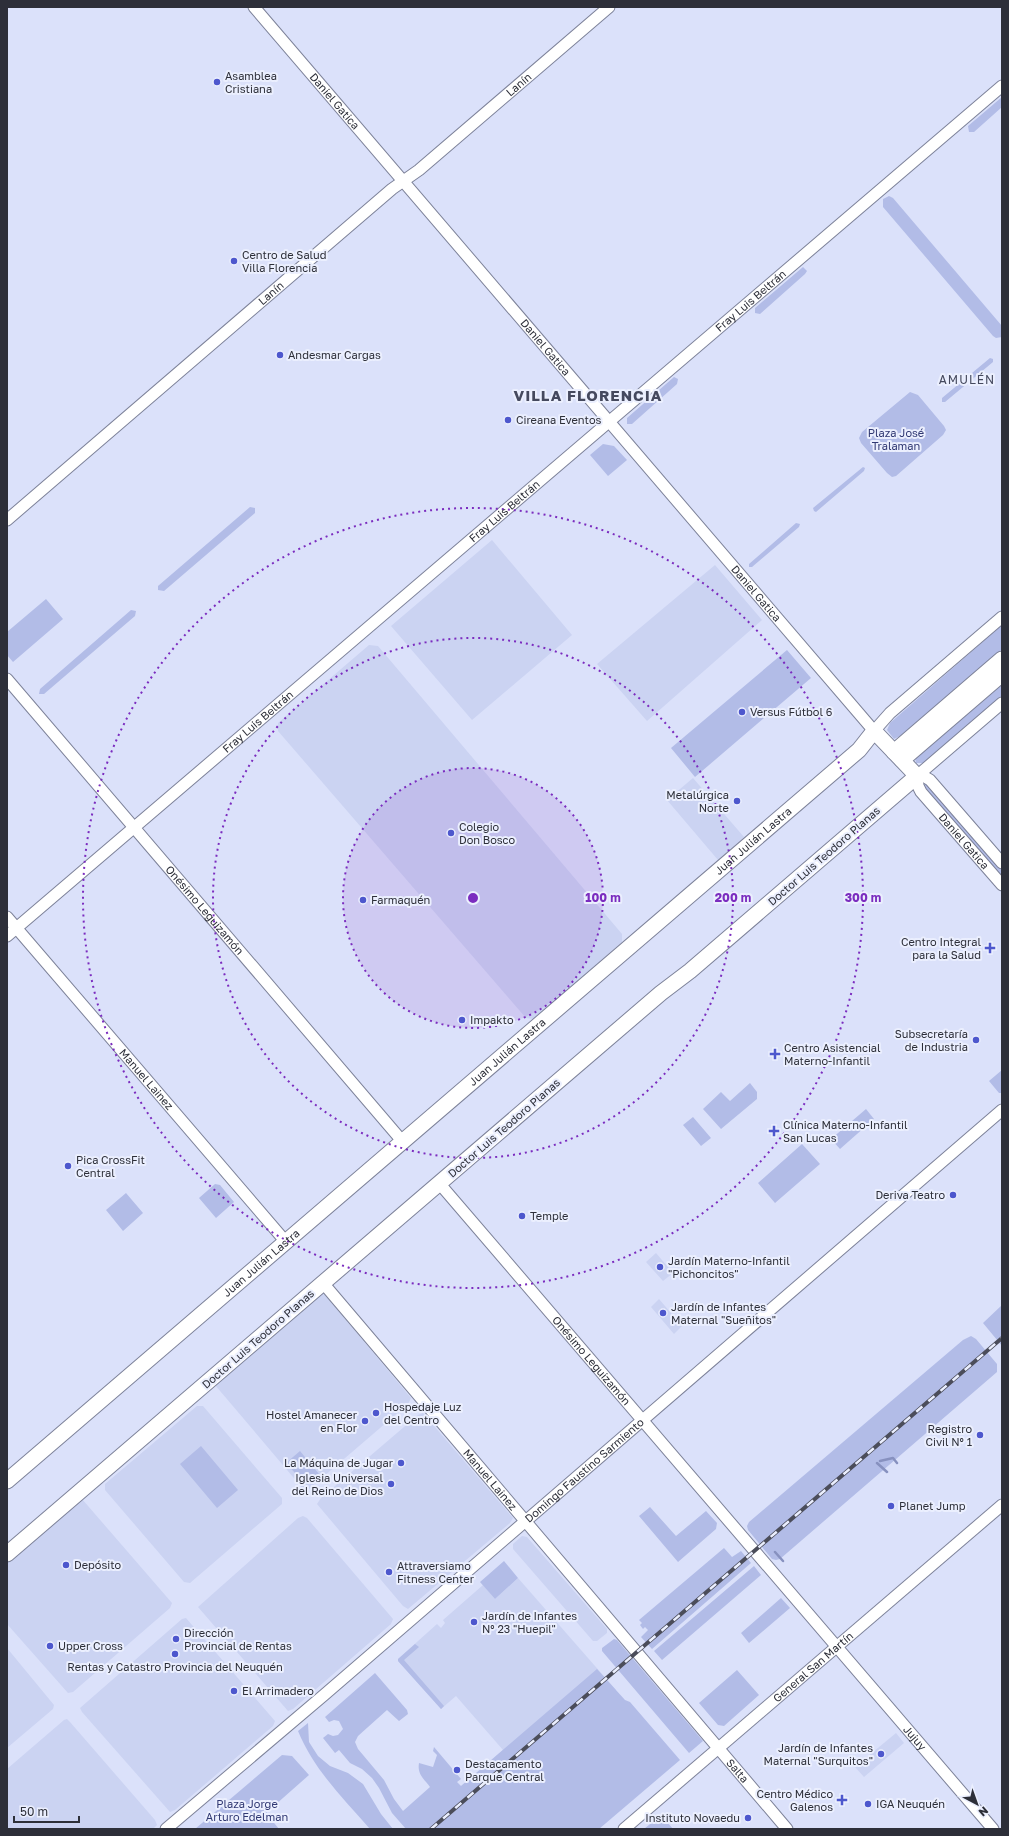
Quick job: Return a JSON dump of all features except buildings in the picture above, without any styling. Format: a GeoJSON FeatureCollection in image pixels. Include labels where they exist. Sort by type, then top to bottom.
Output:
{"type":"FeatureCollection","features":[{"type":"Feature","properties":{"kind":"highway"},"geometry":{"type":"LineString","coordinates":[[898,756],[1002,659]]}},
{"type":"Feature","properties":{"kind":"highway"},"geometry":{"type":"LineString","coordinates":[[898,756],[1002,674]]}},
{"type":"Feature","properties":{"kind":"highway","name":"Daniel Gatica"},"geometry":{"type":"LineString","coordinates":[[874,731],[917,776]]}},
{"type":"Feature","properties":{"kind":"highway","name":"Juan Julián Lastra"},"geometry":{"type":"LineString","coordinates":[[7,1481],[854,755],[866,744],[874,731]]}},
{"type":"Feature","properties":{"kind":"highway","name":"Doctor Luis Teodoro Planas"},"geometry":{"type":"LineString","coordinates":[[7,1554],[439,1183],[917,776]]}},
{"type":"Feature","properties":{"kind":"street","name":"Daniel Gatica"},"geometry":{"type":"LineString","coordinates":[[254,7],[874,731]]}},
{"type":"Feature","properties":{"kind":"street","name":"Lanín"},"geometry":{"type":"LineString","coordinates":[[7,520],[284,281],[418,170],[609,7]]}},
{"type":"Feature","properties":{"kind":"street","name":"Fray Luis Beltrán"},"geometry":{"type":"LineString","coordinates":[[7,936],[1002,86]]}},
{"type":"Feature","properties":{"kind":"street","name":"Juan Julián Lastra"},"geometry":{"type":"LineString","coordinates":[[874,731],[890,713],[1002,617]]}},
{"type":"Feature","properties":{"kind":"street","name":"Onésimo Leguizamón"},"geometry":{"type":"LineString","coordinates":[[7,679],[403,1142]]}},
{"type":"Feature","properties":{"kind":"street","name":"Doctor Luis Teodoro Planas"},"geometry":{"type":"LineString","coordinates":[[917,776],[1002,703]]}},
{"type":"Feature","properties":{"kind":"street","name":"Daniel Gatica"},"geometry":{"type":"LineString","coordinates":[[1002,863],[930,780],[925,777],[917,776],[918,786],[921,792],[1002,885]]}},
{"type":"Feature","properties":{"kind":"street","name":"Manuel Lainez"},"geometry":{"type":"LineString","coordinates":[[7,917],[286,1242]]}},
{"type":"Feature","properties":{"kind":"street","name":"Domingo Faustino Sarmiento"},"geometry":{"type":"LineString","coordinates":[[166,1829],[1002,1110]]}},
{"type":"Feature","properties":{"kind":"street","name":"Onésimo Leguizamón"},"geometry":{"type":"LineString","coordinates":[[439,1183],[837,1647]]}},
{"type":"Feature","properties":{"kind":"street","name":"Manuel Lainez"},"geometry":{"type":"LineString","coordinates":[[323,1283],[719,1749]]}},
{"type":"Feature","properties":{"kind":"street","name":"General San Martín"},"geometry":{"type":"LineString","coordinates":[[624,1829],[1002,1505]]}},
{"type":"Feature","properties":{"kind":"street","name":"Jujuy"},"geometry":{"type":"LineString","coordinates":[[837,1647],[993,1829]]}},
{"type":"Feature","properties":{"kind":"street","name":"Salta"},"geometry":{"type":"LineString","coordinates":[[719,1749],[787,1829]]}},
{"type":"Feature","properties":{"kind":"shaded area"},"geometry":{"type":"Polygon","coordinates":[[[492,540],[572,635],[472,720],[391,626],[492,540]]]}},
{"type":"Feature","properties":{"kind":"shaded area"},"geometry":{"type":"Polygon","coordinates":[[[715,565],[762,620],[647,721],[597,664],[715,565]]]}},
{"type":"Feature","properties":{"kind":"shaded area","name":"Colegio Don Bosco"},"geometry":{"type":"Polygon","coordinates":[[[369,645],[378,646],[622,934],[622,942],[534,1019],[526,1018],[278,731],[278,723],[369,645]]]}},
{"type":"Feature","properties":{"kind":"shaded area"},"geometry":{"type":"Polygon","coordinates":[[[693,778],[744,837],[718,860],[667,800],[693,778]]]}},
{"type":"Feature","properties":{"kind":"shaded area","name":"Jardín Materno-Infantil \"Pichoncitos\""},"geometry":{"type":"Polygon","coordinates":[[[656,1253],[673,1273],[663,1281],[646,1262],[656,1253]]]}},
{"type":"Feature","properties":{"kind":"shaded area"},"geometry":{"type":"Polygon","coordinates":[[[320,1293],[325,1295],[411,1398],[408,1404],[309,1489],[304,1490],[215,1385],[320,1293]]]}},
{"type":"Feature","properties":{"kind":"shaded area","name":"Jardín de Infantes Maternal \"Sueñitos\""},"geometry":{"type":"Polygon","coordinates":[[[659,1299],[682,1326],[674,1334],[651,1307],[659,1299]]]}},
{"type":"Feature","properties":{"kind":"shaded area"},"geometry":{"type":"Polygon","coordinates":[[[197,1406],[203,1406],[282,1498],[282,1504],[190,1583],[184,1582],[105,1490],[105,1484],[197,1406]]]}},
{"type":"Feature","properties":{"kind":"shaded area"},"geometry":{"type":"Polygon","coordinates":[[[423,1413],[513,1518],[510,1523],[408,1609],[403,1606],[317,1504],[321,1498],[418,1415],[423,1413]]]}},
{"type":"Feature","properties":{"kind":"shaded area"},"geometry":{"type":"Polygon","coordinates":[[[82,1499],[172,1603],[170,1608],[73,1692],[68,1693],[7,1624],[7,1563],[82,1499]]]}},
{"type":"Feature","properties":{"kind":"shaded area"},"geometry":{"type":"Polygon","coordinates":[[[303,1516],[307,1518],[393,1619],[391,1624],[293,1709],[288,1711],[198,1607],[298,1518],[303,1516]]]}},
{"type":"Feature","properties":{"kind":"shaded area"},"geometry":{"type":"Polygon","coordinates":[[[522,1536],[527,1537],[607,1629],[607,1633],[597,1641],[593,1641],[513,1549],[513,1544],[522,1536]]]}},
{"type":"Feature","properties":{"kind":"shaded area"},"geometry":{"type":"Polygon","coordinates":[[[518,1578],[616,1690],[411,1829],[503,1750],[456,1696],[441,1709],[398,1661],[398,1659],[437,1624],[441,1628],[445,1623],[443,1620],[483,1585],[495,1599],[518,1578]]]}},
{"type":"Feature","properties":{"kind":"shaded area"},"geometry":{"type":"Polygon","coordinates":[[[186,1618],[275,1721],[273,1726],[175,1810],[170,1812],[80,1708],[182,1619],[186,1618]]]}},
{"type":"Feature","properties":{"kind":"shaded area"},"geometry":{"type":"Polygon","coordinates":[[[7,1648],[54,1705],[53,1709],[7,1748],[7,1648]]]}},
{"type":"Feature","properties":{"kind":"shaded area"},"geometry":{"type":"Polygon","coordinates":[[[67,1719],[70,1722],[155,1820],[157,1825],[153,1829],[7,1829],[7,1769],[67,1719]]]}},
{"type":"Feature","properties":{"kind":"shaded area","name":"Jardín de Infantes Maternal \"Surquitos\""},"geometry":{"type":"Polygon","coordinates":[[[896,1733],[904,1743],[864,1777],[855,1767],[896,1733]]]}},
{"type":"Feature","properties":{"kind":"green space"},"geometry":{"type":"Polygon","coordinates":[[[1002,97],[1002,107],[974,132],[969,132],[968,126],[1002,97]]]}},
{"type":"Feature","properties":{"kind":"green space"},"geometry":{"type":"Polygon","coordinates":[[[889,196],[893,198],[1002,326],[1002,337],[996,338],[993,336],[883,207],[883,199],[889,196]]]}},
{"type":"Feature","properties":{"kind":"green space"},"geometry":{"type":"Polygon","coordinates":[[[803,267],[807,271],[805,274],[760,314],[755,313],[755,308],[803,267]]]}},
{"type":"Feature","properties":{"kind":"green space"},"geometry":{"type":"Polygon","coordinates":[[[990,358],[993,359],[993,362],[945,402],[942,402],[942,398],[990,358]]]}},
{"type":"Feature","properties":{"kind":"green space"},"geometry":{"type":"Polygon","coordinates":[[[674,377],[678,379],[677,384],[632,424],[627,424],[627,418],[674,377]]]}},
{"type":"Feature","properties":{"kind":"green space","name":"Plaza José Tralaman"},"geometry":{"type":"Polygon","coordinates":[[[910,392],[918,395],[946,430],[943,435],[896,476],[892,477],[861,443],[859,438],[862,432],[910,392]]]}},
{"type":"Feature","properties":{"kind":"green space"},"geometry":{"type":"Polygon","coordinates":[[[603,444],[614,446],[627,460],[608,476],[590,455],[603,444]]]}},
{"type":"Feature","properties":{"kind":"green space"},"geometry":{"type":"Polygon","coordinates":[[[863,467],[865,468],[864,471],[816,512],[814,511],[813,508],[863,467]]]}},
{"type":"Feature","properties":{"kind":"green space"},"geometry":{"type":"Polygon","coordinates":[[[250,507],[255,508],[255,513],[164,591],[158,590],[158,586],[250,507]]]}},
{"type":"Feature","properties":{"kind":"green space"},"geometry":{"type":"Polygon","coordinates":[[[796,523],[800,524],[799,527],[752,567],[749,567],[749,564],[796,523]]]}},
{"type":"Feature","properties":{"kind":"green space"},"geometry":{"type":"Polygon","coordinates":[[[46,599],[63,619],[13,662],[7,655],[7,632],[46,599]]]}},
{"type":"Feature","properties":{"kind":"green space"},"geometry":{"type":"Polygon","coordinates":[[[131,610],[136,611],[135,616],[44,694],[39,694],[40,689],[131,610]]]}},
{"type":"Feature","properties":{"kind":"green space"},"geometry":{"type":"Polygon","coordinates":[[[1002,625],[1002,649],[900,736],[894,739],[887,730],[890,723],[1002,625]]]}},
{"type":"Feature","properties":{"kind":"green space","name":"Versus Fútbol 6"},"geometry":{"type":"Polygon","coordinates":[[[787,650],[811,678],[695,777],[671,748],[787,650]]]}},
{"type":"Feature","properties":{"kind":"green space"},"geometry":{"type":"Polygon","coordinates":[[[1002,685],[1002,698],[924,763],[916,763],[915,757],[932,741],[937,740],[1002,685]]]}},
{"type":"Feature","properties":{"kind":"green space"},"geometry":{"type":"Polygon","coordinates":[[[925,782],[1002,871],[1002,879],[922,785],[921,783],[925,782]]]}},
{"type":"Feature","properties":{"kind":"green space"},"geometry":{"type":"Polygon","coordinates":[[[1002,1070],[1002,1093],[999,1093],[989,1081],[1002,1070]]]}},
{"type":"Feature","properties":{"kind":"green space"},"geometry":{"type":"Polygon","coordinates":[[[750,1083],[757,1092],[757,1099],[721,1129],[703,1109],[721,1092],[730,1101],[750,1083]]]}},
{"type":"Feature","properties":{"kind":"green space"},"geometry":{"type":"Polygon","coordinates":[[[866,1109],[874,1119],[840,1149],[831,1139],[866,1109]]]}},
{"type":"Feature","properties":{"kind":"green space"},"geometry":{"type":"Polygon","coordinates":[[[693,1117],[711,1138],[701,1146],[683,1125],[693,1117]]]}},
{"type":"Feature","properties":{"kind":"green space"},"geometry":{"type":"Polygon","coordinates":[[[802,1144],[820,1164],[775,1203],[758,1183],[802,1144]]]}},
{"type":"Feature","properties":{"kind":"green space"},"geometry":{"type":"Polygon","coordinates":[[[215,1184],[220,1185],[234,1202],[216,1218],[199,1198],[215,1184]]]}},
{"type":"Feature","properties":{"kind":"green space"},"geometry":{"type":"Polygon","coordinates":[[[126,1193],[143,1213],[123,1231],[106,1210],[126,1193]]]}},
{"type":"Feature","properties":{"kind":"green space"},"geometry":{"type":"Polygon","coordinates":[[[1002,1305],[1002,1346],[983,1323],[1002,1305]]]}},
{"type":"Feature","properties":{"kind":"green space"},"geometry":{"type":"Polygon","coordinates":[[[971,1336],[976,1339],[997,1364],[997,1372],[780,1559],[772,1559],[748,1530],[747,1526],[749,1522],[963,1340],[971,1336]]]}},
{"type":"Feature","properties":{"kind":"green space"},"geometry":{"type":"Polygon","coordinates":[[[201,1446],[238,1490],[217,1508],[180,1464],[201,1446]]]}},
{"type":"Feature","properties":{"kind":"green space"},"geometry":{"type":"Polygon","coordinates":[[[300,1451],[319,1474],[309,1483],[303,1482],[286,1463],[300,1451]]]}},
{"type":"Feature","properties":{"kind":"green space"},"geometry":{"type":"Polygon","coordinates":[[[650,1507],[676,1536],[706,1511],[717,1523],[716,1529],[678,1562],[639,1516],[650,1507]]]}},
{"type":"Feature","properties":{"kind":"green space"},"geometry":{"type":"Polygon","coordinates":[[[724,1548],[732,1557],[741,1551],[751,1563],[652,1649],[641,1637],[648,1630],[645,1627],[643,1629],[640,1625],[642,1623],[639,1620],[724,1548]]]}},
{"type":"Feature","properties":{"kind":"green space"},"geometry":{"type":"Polygon","coordinates":[[[504,1561],[518,1578],[495,1599],[480,1582],[504,1561]]]}},
{"type":"Feature","properties":{"kind":"green space"},"geometry":{"type":"Polygon","coordinates":[[[754,1566],[761,1575],[662,1660],[654,1651],[754,1566]]]}},
{"type":"Feature","properties":{"kind":"green space"},"geometry":{"type":"Polygon","coordinates":[[[781,1598],[790,1608],[749,1643],[741,1633],[781,1598]]]}},
{"type":"Feature","properties":{"kind":"green space"},"geometry":{"type":"Polygon","coordinates":[[[614,1639],[617,1640],[703,1741],[689,1753],[602,1651],[602,1648],[614,1639]]]}},
{"type":"Feature","properties":{"kind":"green space"},"geometry":{"type":"Polygon","coordinates":[[[415,1644],[419,1647],[404,1660],[444,1706],[441,1709],[398,1661],[398,1659],[415,1644]]]}},
{"type":"Feature","properties":{"kind":"green space"},"geometry":{"type":"Polygon","coordinates":[[[597,1669],[625,1700],[630,1702],[680,1760],[599,1829],[406,1829],[392,1813],[372,1778],[362,1769],[350,1763],[339,1750],[335,1753],[323,1738],[328,1734],[333,1736],[338,1735],[343,1729],[339,1721],[334,1720],[329,1722],[325,1717],[375,1673],[407,1710],[408,1714],[399,1721],[387,1710],[358,1736],[355,1742],[358,1749],[384,1780],[394,1799],[403,1811],[430,1787],[420,1773],[419,1763],[433,1767],[437,1755],[433,1751],[434,1747],[461,1779],[457,1782],[461,1786],[597,1669]]]}},
{"type":"Feature","properties":{"kind":"green space"},"geometry":{"type":"Polygon","coordinates":[[[737,1670],[759,1695],[724,1726],[718,1725],[699,1703],[737,1670]]]}},
{"type":"Feature","properties":{"kind":"green space"},"geometry":{"type":"Polygon","coordinates":[[[308,1723],[309,1742],[318,1756],[330,1766],[348,1773],[363,1784],[381,1814],[393,1829],[370,1829],[330,1783],[312,1758],[298,1731],[308,1723]]]}},
{"type":"Feature","properties":{"kind":"green space","name":"Plaza Jorge Arturo Edelman"},"geometry":{"type":"Polygon","coordinates":[[[282,1755],[292,1756],[309,1775],[266,1813],[279,1829],[195,1829],[282,1755]]]}},
{"type":"Feature","properties":{"kind":"green space"},"geometry":{"type":"Polygon","coordinates":[[[661,1815],[673,1829],[644,1829],[661,1815]]]}},
{"type":"Feature","properties":{"kind":"waterway"},"geometry":{"type":"LineString","coordinates":[[880,1461],[893,1458],[897,1463]]}},
{"type":"Feature","properties":{"kind":"waterway"},"geometry":{"type":"LineString","coordinates":[[877,1463],[887,1472]]}},
{"type":"Feature","properties":{"kind":"waterway"},"geometry":{"type":"LineString","coordinates":[[775,1552],[783,1561]]}},
{"type":"Feature","properties":{"kind":"railway"},"geometry":{"type":"LineString","coordinates":[[431,1829],[1002,1338]]}},
{"type":"Feature","properties":{"kind":"place","name":"Asamblea Cristiana"},"geometry":{"type":"Point","coordinates":[217,82]}},
{"type":"Feature","properties":{"kind":"place","name":"Centro de Salud Villa Florencia"},"geometry":{"type":"Point","coordinates":[234,261]}},
{"type":"Feature","properties":{"kind":"place","name":"Andesmar Cargas"},"geometry":{"type":"Point","coordinates":[280,355]}},
{"type":"Feature","properties":{"kind":"place","name":"Cireana Eventos"},"geometry":{"type":"Point","coordinates":[508,420]}},
{"type":"Feature","properties":{"kind":"place","name":"Versus Fútbol 6"},"geometry":{"type":"Point","coordinates":[742,712]}},
{"type":"Feature","properties":{"kind":"place","name":"Metalúrgica Norte"},"geometry":{"type":"Point","coordinates":[737,801]}},
{"type":"Feature","properties":{"kind":"place","name":"Colegio Don Bosco"},"geometry":{"type":"Point","coordinates":[451,833]}},
{"type":"Feature","properties":{"kind":"place","name":"Farmaquén"},"geometry":{"type":"Point","coordinates":[363,900]}},
{"type":"Feature","properties":{"kind":"place","name":"Centro Integral para la Salud"},"geometry":{"type":"Point","coordinates":[990,948]}},
{"type":"Feature","properties":{"kind":"place","name":"Impakto"},"geometry":{"type":"Point","coordinates":[462,1020]}},
{"type":"Feature","properties":{"kind":"place","name":"Subsecretaría de Industria"},"geometry":{"type":"Point","coordinates":[976,1040]}},
{"type":"Feature","properties":{"kind":"place","name":"Centro Asistencial Materno-Infantil"},"geometry":{"type":"Point","coordinates":[775,1054]}},
{"type":"Feature","properties":{"kind":"place","name":"Clínica Materno-Infantil San Lucas"},"geometry":{"type":"Point","coordinates":[774,1131]}},
{"type":"Feature","properties":{"kind":"place","name":"Pica CrossFit Central"},"geometry":{"type":"Point","coordinates":[68,1166]}},
{"type":"Feature","properties":{"kind":"place","name":"Deriva Teatro"},"geometry":{"type":"Point","coordinates":[953,1195]}},
{"type":"Feature","properties":{"kind":"place","name":"Temple"},"geometry":{"type":"Point","coordinates":[522,1216]}},
{"type":"Feature","properties":{"kind":"place","name":"Jardín Materno-Infantil \"Pichoncitos\""},"geometry":{"type":"Point","coordinates":[660,1267]}},
{"type":"Feature","properties":{"kind":"place","name":"Jardín de Infantes Maternal \"Sueñitos\""},"geometry":{"type":"Point","coordinates":[663,1313]}},
{"type":"Feature","properties":{"kind":"place","name":"Hospedaje Luz del Centro"},"geometry":{"type":"Point","coordinates":[376,1413]}},
{"type":"Feature","properties":{"kind":"place","name":"Hostel Amanecer en Flor"},"geometry":{"type":"Point","coordinates":[365,1421]}},
{"type":"Feature","properties":{"kind":"place","name":"Registro Civil N° 1"},"geometry":{"type":"Point","coordinates":[980,1435]}},
{"type":"Feature","properties":{"kind":"place","name":"La Máquina de Jugar"},"geometry":{"type":"Point","coordinates":[401,1463]}},
{"type":"Feature","properties":{"kind":"place","name":"Iglesia Universal del Reino de Dios"},"geometry":{"type":"Point","coordinates":[391,1484]}},
{"type":"Feature","properties":{"kind":"place","name":"Planet Jump"},"geometry":{"type":"Point","coordinates":[891,1506]}},
{"type":"Feature","properties":{"kind":"place","name":"Depósito"},"geometry":{"type":"Point","coordinates":[66,1565]}},
{"type":"Feature","properties":{"kind":"place","name":"Attraversiamo Fitness Center"},"geometry":{"type":"Point","coordinates":[389,1572]}},
{"type":"Feature","properties":{"kind":"place","name":"Jardín de Infantes N° 23 \"Huepil\""},"geometry":{"type":"Point","coordinates":[474,1622]}},
{"type":"Feature","properties":{"kind":"place","name":"Dirección Provincial de Rentas"},"geometry":{"type":"Point","coordinates":[176,1639]}},
{"type":"Feature","properties":{"kind":"place","name":"Upper Cross"},"geometry":{"type":"Point","coordinates":[50,1646]}},
{"type":"Feature","properties":{"kind":"place","name":"Rentas y Catastro Provincia del Neuquén"},"geometry":{"type":"Point","coordinates":[175,1654]}},
{"type":"Feature","properties":{"kind":"place","name":"El Arrimadero"},"geometry":{"type":"Point","coordinates":[234,1691]}},
{"type":"Feature","properties":{"kind":"place","name":"Jardín de Infantes Maternal \"Surquitos\""},"geometry":{"type":"Point","coordinates":[881,1754]}},
{"type":"Feature","properties":{"kind":"place","name":"Destacamento Parque Central"},"geometry":{"type":"Point","coordinates":[457,1770]}},
{"type":"Feature","properties":{"kind":"place","name":"Centro Médico Galenos"},"geometry":{"type":"Point","coordinates":[842,1800]}},
{"type":"Feature","properties":{"kind":"place","name":"IGA Neuquén"},"geometry":{"type":"Point","coordinates":[868,1804]}},
{"type":"Feature","properties":{"kind":"place","name":"Instituto Novaedu"},"geometry":{"type":"Point","coordinates":[748,1818]}},
{"type":"Feature","properties":{"kind":"district","name":"AMULÉN"},"geometry":{"type":"Point","coordinates":[967,380]}},
{"type":"Feature","properties":{"kind":"district","name":"VILLA FLORENCIA"},"geometry":{"type":"Point","coordinates":[588,396]}}]}
